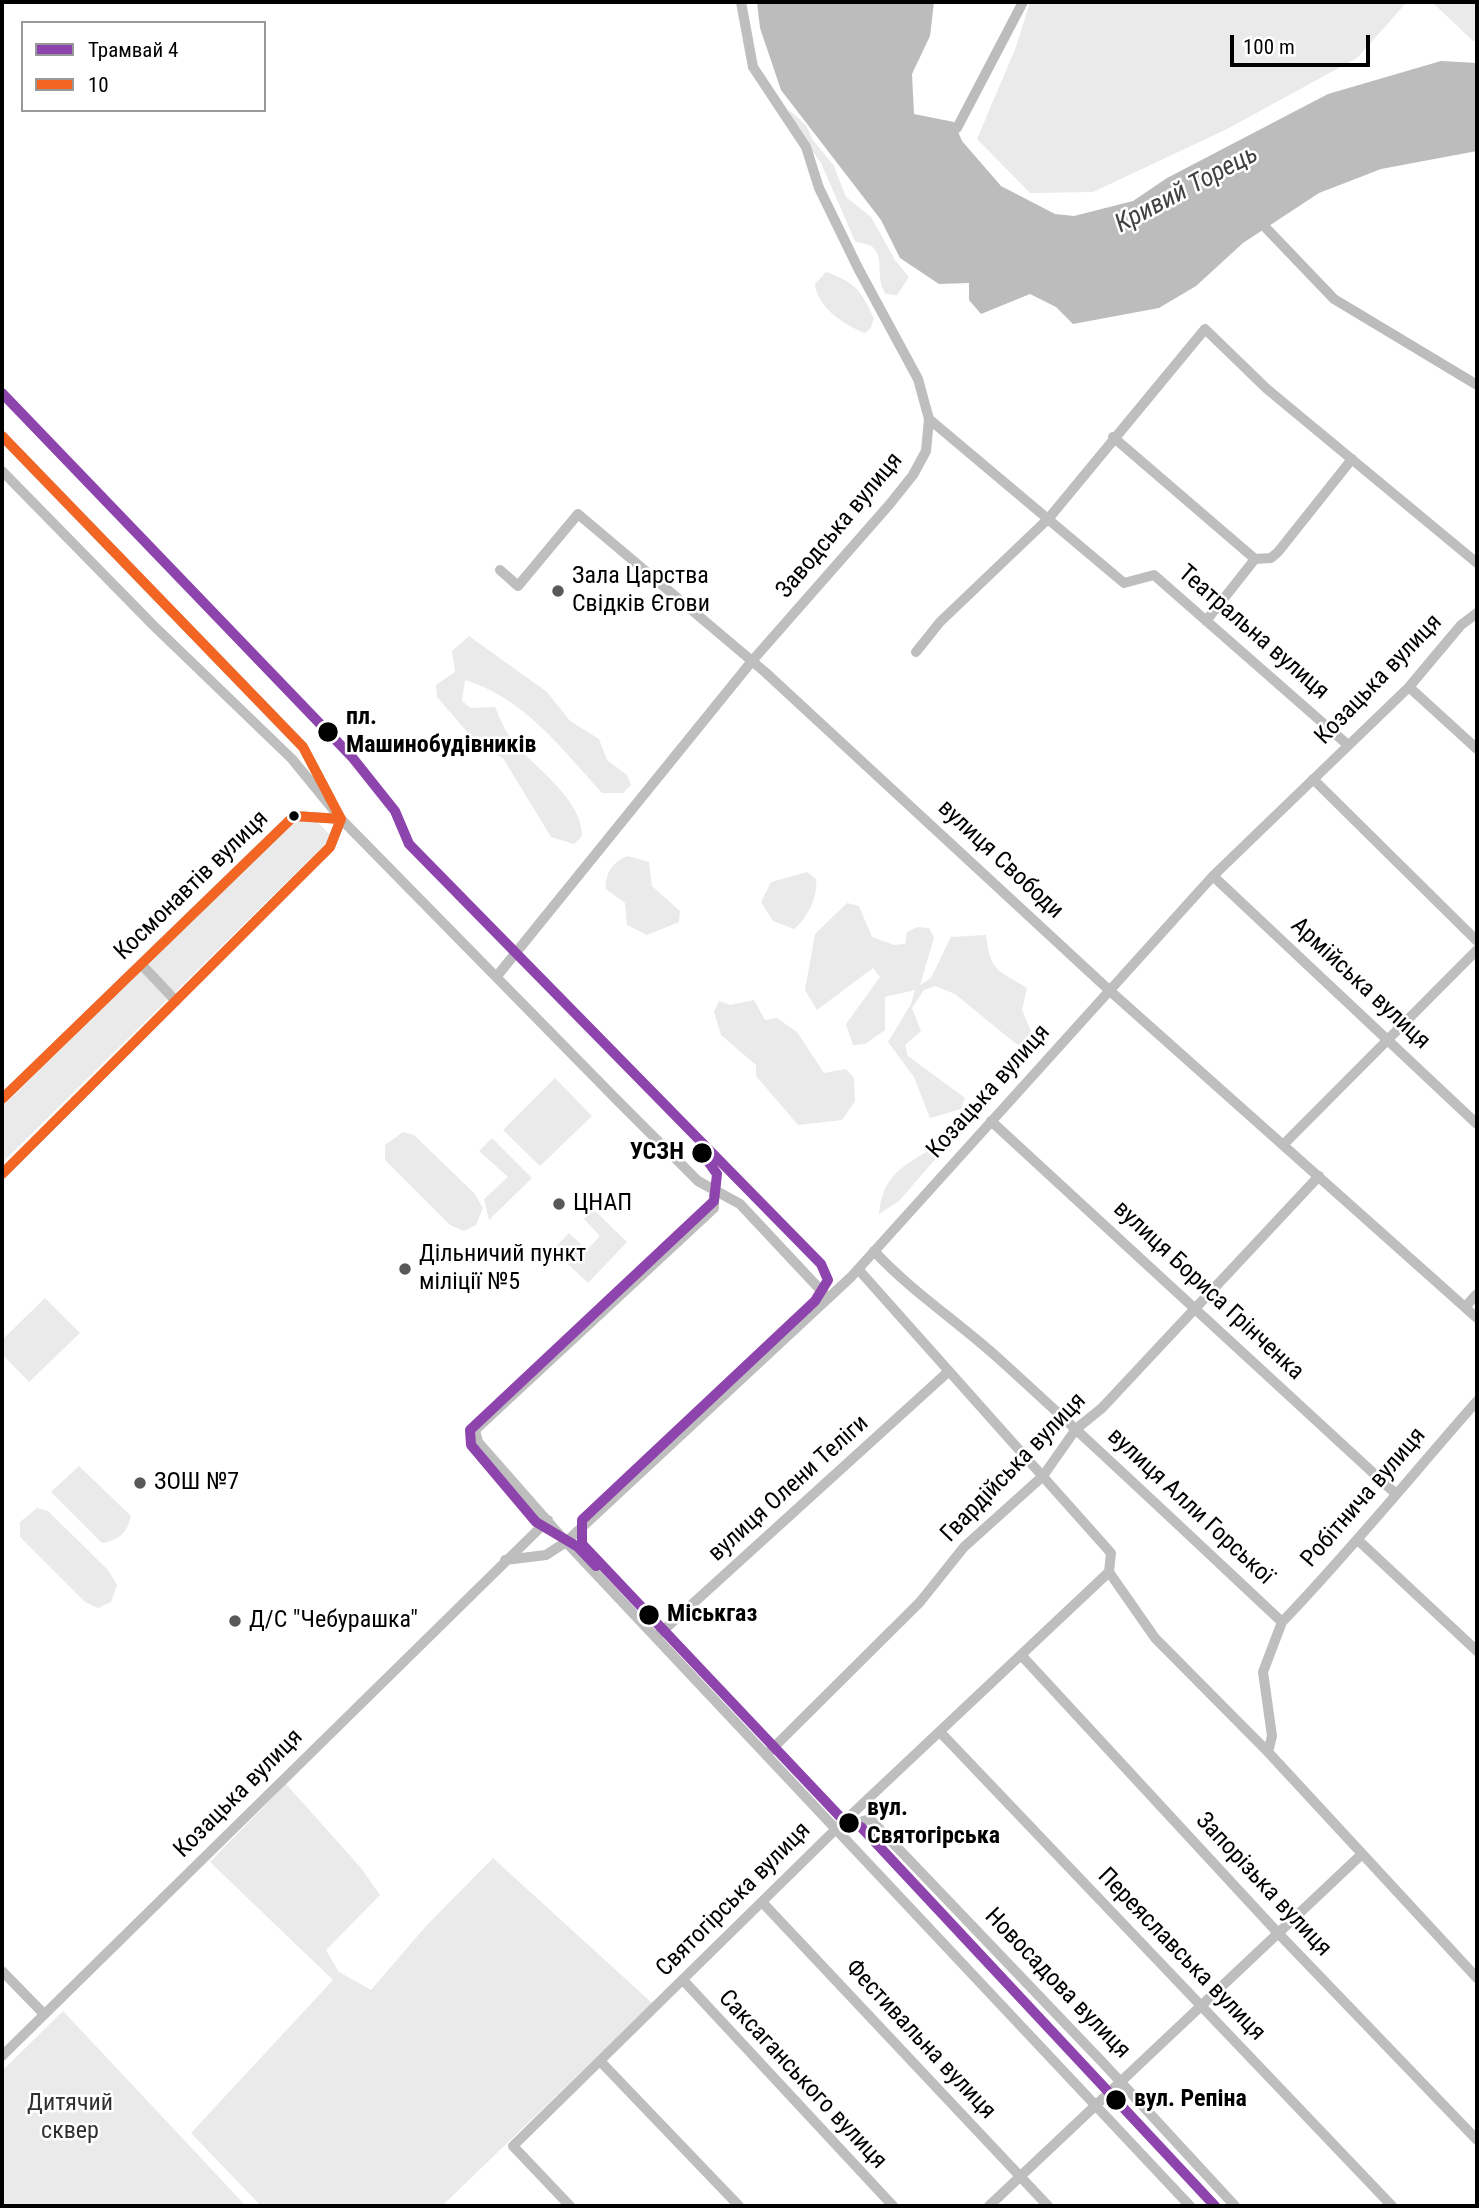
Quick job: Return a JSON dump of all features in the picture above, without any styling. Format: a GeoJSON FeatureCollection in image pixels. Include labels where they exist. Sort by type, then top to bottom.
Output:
{"type":"FeatureCollection","features":[{"type":"Feature","properties":{"kind":"street","name":"Заводська вулиця"},"geometry":{"type":"LineString","coordinates":[[497,976],[752,661],[913,475],[926,451],[929,419],[918,379],[858,268],[819,188],[806,147],[753,67],[741,2]]}},
{"type":"Feature","properties":{"kind":"street"},"geometry":{"type":"LineString","coordinates":[[916,652],[940,622],[1049,518],[1113,437],[1205,329],[1267,389],[1477,563]]}},
{"type":"Feature","properties":{"kind":"street","name":"Театральна вулиця"},"geometry":{"type":"LineString","coordinates":[[929,419],[1124,583],[1154,575],[1348,745]]}},
{"type":"Feature","properties":{"kind":"street"},"geometry":{"type":"LineString","coordinates":[[2,436],[303,747],[341,819],[330,847],[2,1174]]}},
{"type":"Feature","properties":{"kind":"street"},"geometry":{"type":"LineString","coordinates":[[1113,437],[1255,559],[1270,558],[1278,552],[1352,459]]}},
{"type":"Feature","properties":{"kind":"street"},"geometry":{"type":"LineString","coordinates":[[2,471],[154,626],[292,759],[341,819],[698,1181],[714,1191],[732,1197],[740,1204],[828,1298]]}},
{"type":"Feature","properties":{"kind":"street","name":"вулиця Свободи"},"geometry":{"type":"LineString","coordinates":[[500,570],[518,586],[578,514],[752,661],[1109,989],[1477,1318]]}},
{"type":"Feature","properties":{"kind":"street"},"geometry":{"type":"LineString","coordinates":[[1206,621],[1255,559]]}},
{"type":"Feature","properties":{"kind":"street","name":"Козацька вулиця"},"geometry":{"type":"LineString","coordinates":[[505,1560],[546,1555],[566,1542],[858,1269],[1213,876],[1409,687],[1461,625],[1477,612]]}},
{"type":"Feature","properties":{"kind":"street"},"geometry":{"type":"LineString","coordinates":[[1409,687],[1477,748]]}},
{"type":"Feature","properties":{"kind":"street"},"geometry":{"type":"LineString","coordinates":[[1313,779],[1477,941]]}},
{"type":"Feature","properties":{"kind":"street","name":"Космонавтів вулиця"},"geometry":{"type":"LineString","coordinates":[[2,1099],[294,816],[341,819]]}},
{"type":"Feature","properties":{"kind":"street","name":"Армійська вулиця"},"geometry":{"type":"LineString","coordinates":[[1213,876],[1477,1124]]}},
{"type":"Feature","properties":{"kind":"street"},"geometry":{"type":"LineString","coordinates":[[1283,1145],[1477,950]]}},
{"type":"Feature","properties":{"kind":"street"},"geometry":{"type":"LineString","coordinates":[[141,964],[176,1001]]}},
{"type":"Feature","properties":{"kind":"street","name":"вулиця Бориса Грінченка"},"geometry":{"type":"LineString","coordinates":[[991,1121],[1395,1493]]}},
{"type":"Feature","properties":{"kind":"street","name":"Гвардійська вулиця"},"geometry":{"type":"LineString","coordinates":[[766,1755],[920,1602],[964,1547],[1043,1476],[1076,1429],[1102,1408],[1319,1176]]}},
{"type":"Feature","properties":{"kind":"street"},"geometry":{"type":"LineString","coordinates":[[714,1191],[714,1208],[475,1430],[478,1442],[566,1542],[1191,2206]]}},
{"type":"Feature","properties":{"kind":"street","name":"вулиця Алли Горської"},"geometry":{"type":"LineString","coordinates":[[874,1251],[905,1284],[957,1321],[1076,1429],[1282,1622]]}},
{"type":"Feature","properties":{"kind":"street"},"geometry":{"type":"LineString","coordinates":[[858,1269],[1111,1553],[1109,1572],[1155,1638],[1268,1752],[1477,1978]]}},
{"type":"Feature","properties":{"kind":"street"},"geometry":{"type":"LineString","coordinates":[[1465,1307],[1477,1294]]}},
{"type":"Feature","properties":{"kind":"street","name":"вулиця Олени Теліги"},"geometry":{"type":"LineString","coordinates":[[656,1637],[950,1371]]}},
{"type":"Feature","properties":{"kind":"street","name":"Робітнича вулиця"},"geometry":{"type":"LineString","coordinates":[[1282,1622],[1359,1541],[1395,1493],[1477,1401]]}},
{"type":"Feature","properties":{"kind":"street","name":"Козацька вулиця"},"geometry":{"type":"LineString","coordinates":[[2,2056],[548,1520]]}},
{"type":"Feature","properties":{"kind":"street"},"geometry":{"type":"LineString","coordinates":[[1359,1541],[1477,1651]]}},
{"type":"Feature","properties":{"kind":"street","name":"Святогірська вулиця"},"geometry":{"type":"LineString","coordinates":[[570,2206],[513,2146],[836,1829],[1109,1572]]}},
{"type":"Feature","properties":{"kind":"street"},"geometry":{"type":"LineString","coordinates":[[1268,1752],[1272,1736],[1264,1672],[1282,1622]]}},
{"type":"Feature","properties":{"kind":"street","name":"Запорізька вулиця"},"geometry":{"type":"LineString","coordinates":[[1022,1656],[1278,1933],[1477,2140]]}},
{"type":"Feature","properties":{"kind":"street","name":"Переяславська вулиця"},"geometry":{"type":"LineString","coordinates":[[940,1732],[1392,2206]]}},
{"type":"Feature","properties":{"kind":"street","name":"Новосадова вулиця"},"geometry":{"type":"LineString","coordinates":[[836,1829],[870,1819],[1121,2082],[1235,2206]]}},
{"type":"Feature","properties":{"kind":"street"},"geometry":{"type":"LineString","coordinates":[[989,2206],[1362,1854]]}},
{"type":"Feature","properties":{"kind":"street","name":"Фестивальна вулиця"},"geometry":{"type":"LineString","coordinates":[[762,1902],[1048,2206]]}},
{"type":"Feature","properties":{"kind":"street"},"geometry":{"type":"LineString","coordinates":[[2,1971],[44,2014]]}},
{"type":"Feature","properties":{"kind":"street","name":"Саксаганського вулиця"},"geometry":{"type":"LineString","coordinates":[[683,1980],[893,2206]]}},
{"type":"Feature","properties":{"kind":"street"},"geometry":{"type":"LineString","coordinates":[[600,2061],[739,2206]]}},
{"type":"Feature","properties":{"kind":"green space"},"geometry":{"type":"Polygon","coordinates":[[[1030,2],[1407,2],[1357,58],[1227,129],[1093,192],[1030,193],[977,139],[1016,47],[1030,2]]]}},
{"type":"Feature","properties":{"kind":"green space"},"geometry":{"type":"Polygon","coordinates":[[[1432,2],[1477,2],[1477,41],[1473,41],[1432,2]]]}},
{"type":"Feature","properties":{"kind":"green space"},"geometry":{"type":"Polygon","coordinates":[[[789,110],[806,125],[813,140],[834,166],[846,197],[871,217],[895,260],[909,277],[897,295],[886,294],[883,288],[875,250],[855,241],[821,163],[791,121],[789,110]]]}},
{"type":"Feature","properties":{"kind":"green space"},"geometry":{"type":"Polygon","coordinates":[[[826,272],[851,284],[866,301],[874,319],[865,333],[840,320],[826,308],[815,284],[826,272]]]}},
{"type":"Feature","properties":{"kind":"green space"},"geometry":{"type":"Polygon","coordinates":[[[469,636],[547,692],[570,721],[599,739],[607,760],[627,775],[631,785],[623,793],[602,793],[557,743],[524,712],[486,688],[465,680],[462,701],[471,708],[495,707],[510,737],[556,785],[574,809],[582,836],[574,844],[551,837],[503,758],[474,740],[437,697],[436,685],[455,672],[452,651],[469,636]]]}},
{"type":"Feature","properties":{"kind":"green space"},"geometry":{"type":"Polygon","coordinates":[[[306,810],[332,837],[2,1163],[2,1107],[306,810]]]}},
{"type":"Feature","properties":{"kind":"green space"},"geometry":{"type":"Polygon","coordinates":[[[628,856],[649,862],[652,886],[680,911],[679,922],[647,935],[627,925],[625,903],[606,889],[606,883],[614,864],[628,856]]]}},
{"type":"Feature","properties":{"kind":"green space"},"geometry":{"type":"Polygon","coordinates":[[[807,872],[816,879],[816,886],[814,899],[804,919],[794,929],[773,921],[761,902],[771,882],[807,872]]]}},
{"type":"Feature","properties":{"kind":"green space"},"geometry":{"type":"Polygon","coordinates":[[[847,903],[859,906],[872,937],[894,945],[905,944],[907,932],[917,927],[929,928],[934,938],[920,985],[931,978],[951,937],[986,935],[990,956],[997,969],[1027,988],[1022,1010],[1036,1043],[1026,1048],[1015,1043],[955,994],[935,986],[924,990],[912,1008],[921,1031],[905,1045],[908,1056],[965,1098],[961,1109],[930,1118],[914,1077],[888,1042],[911,1004],[915,990],[885,997],[885,1030],[865,1044],[853,1045],[846,1024],[880,977],[873,968],[817,1010],[805,990],[815,934],[847,903]]]}},
{"type":"Feature","properties":{"kind":"green space"},"geometry":{"type":"Polygon","coordinates":[[[754,1000],[765,1020],[777,1018],[797,1032],[824,1073],[846,1069],[854,1078],[855,1101],[842,1120],[798,1125],[756,1076],[756,1065],[721,1035],[714,1012],[719,1001],[730,1005],[754,1000]]]}},
{"type":"Feature","properties":{"kind":"green space"},"geometry":{"type":"Polygon","coordinates":[[[555,1078],[592,1116],[540,1166],[503,1130],[555,1078]]]}},
{"type":"Feature","properties":{"kind":"green space"},"geometry":{"type":"Polygon","coordinates":[[[403,1132],[414,1135],[474,1193],[483,1208],[476,1225],[464,1231],[450,1225],[385,1160],[385,1145],[403,1132]]]}},
{"type":"Feature","properties":{"kind":"green space"},"geometry":{"type":"Polygon","coordinates":[[[492,1138],[532,1178],[489,1220],[484,1199],[508,1177],[479,1151],[492,1138]]]}},
{"type":"Feature","properties":{"kind":"green space"},"geometry":{"type":"Polygon","coordinates":[[[943,1140],[945,1148],[899,1201],[879,1214],[886,1187],[893,1177],[900,1169],[943,1140]]]}},
{"type":"Feature","properties":{"kind":"green space"},"geometry":{"type":"Polygon","coordinates":[[[593,1209],[627,1242],[588,1283],[553,1250],[569,1233],[587,1250],[600,1236],[584,1219],[593,1209]]]}},
{"type":"Feature","properties":{"kind":"green space"},"geometry":{"type":"Polygon","coordinates":[[[45,1298],[80,1333],[29,1382],[2,1354],[2,1340],[45,1298]]]}},
{"type":"Feature","properties":{"kind":"green space"},"geometry":{"type":"Polygon","coordinates":[[[79,1466],[131,1516],[125,1531],[113,1540],[102,1543],[51,1492],[79,1466]]]}},
{"type":"Feature","properties":{"kind":"green space"},"geometry":{"type":"Polygon","coordinates":[[[37,1508],[48,1511],[108,1570],[117,1585],[111,1602],[98,1608],[85,1602],[20,1537],[20,1522],[37,1508]]]}},
{"type":"Feature","properties":{"kind":"green space"},"geometry":{"type":"Polygon","coordinates":[[[286,1784],[361,1868],[380,1895],[326,1950],[339,1972],[371,1990],[426,1926],[493,1858],[652,2003],[442,2206],[261,2206],[191,2133],[333,1980],[210,1862],[286,1784]]]}},
{"type":"Feature","properties":{"kind":"green space","name":"Дитячий сквер"},"geometry":{"type":"Polygon","coordinates":[[[63,2011],[246,2206],[2,2206],[2,2071],[63,2011]]]}},
{"type":"Feature","properties":{"kind":"water","name":"Кривий Торець"},"geometry":{"type":"Polygon","coordinates":[[[757,2],[934,2],[930,36],[912,74],[914,114],[954,122],[962,141],[1001,186],[1055,214],[1074,216],[1133,201],[1167,178],[1328,94],[1441,61],[1477,63],[1477,151],[1381,169],[1319,193],[1243,243],[1196,286],[1159,308],[1073,324],[1056,307],[1030,294],[981,314],[969,300],[969,283],[939,284],[900,258],[881,220],[781,90],[760,28],[757,2]]]}},
{"type":"Feature","properties":{"kind":"waterway"},"geometry":{"type":"LineString","coordinates":[[957,128],[1023,2]]}},
{"type":"Feature","properties":{"kind":"waterway"},"geometry":{"type":"LineString","coordinates":[[1266,228],[1334,299],[1477,385]]}},
{"type":"Feature","properties":{"kind":"tram line","name":"4"},"geometry":{"type":"LineString","coordinates":[[2,393],[352,757],[395,811],[409,844],[821,1264],[828,1280],[815,1301],[582,1520],[582,1544],[845,1822],[861,1827],[1215,2206]]}},
{"type":"Feature","properties":{"kind":"tram line","name":"4"},"geometry":{"type":"LineString","coordinates":[[596,1566],[578,1547],[536,1522],[471,1445],[470,1430],[714,1201],[717,1174],[700,1150]]}},
{"type":"Feature","properties":{"kind":"transit line","name":"10"},"geometry":{"type":"LineString","coordinates":[[2,436],[303,747],[341,819]]}},
{"type":"Feature","properties":{"kind":"transit line","name":"10"},"geometry":{"type":"LineString","coordinates":[[2,1099],[294,816],[341,819]]}},
{"type":"Feature","properties":{"kind":"transit line","name":"10"},"geometry":{"type":"LineString","coordinates":[[2,1174],[330,847],[341,819]]}},
{"type":"Feature","properties":{"kind":"place","name":"Зала Царства Свідків Єгови"},"geometry":{"type":"Point","coordinates":[558,591]}},
{"type":"Feature","properties":{"kind":"place","name":"пл. Машинобудівників"},"geometry":{"type":"Point","coordinates":[328,732]}},
{"type":"Feature","properties":{"kind":"place","name":"УСЗН"},"geometry":{"type":"Point","coordinates":[702,1153]}},
{"type":"Feature","properties":{"kind":"place","name":"ЦНАП"},"geometry":{"type":"Point","coordinates":[559,1204]}},
{"type":"Feature","properties":{"kind":"place","name":"Дільничий пункт міліції №5"},"geometry":{"type":"Point","coordinates":[405,1269]}},
{"type":"Feature","properties":{"kind":"place","name":"ЗОШ №7"},"geometry":{"type":"Point","coordinates":[140,1483]}},
{"type":"Feature","properties":{"kind":"place","name":"Міськгаз"},"geometry":{"type":"Point","coordinates":[649,1615]}},
{"type":"Feature","properties":{"kind":"place","name":"Д/С \"Чебурашка\""},"geometry":{"type":"Point","coordinates":[235,1621]}},
{"type":"Feature","properties":{"kind":"place","name":"вул. Святогірська"},"geometry":{"type":"Point","coordinates":[849,1823]}},
{"type":"Feature","properties":{"kind":"place","name":"вул. Репіна"},"geometry":{"type":"Point","coordinates":[1116,2100]}}]}
